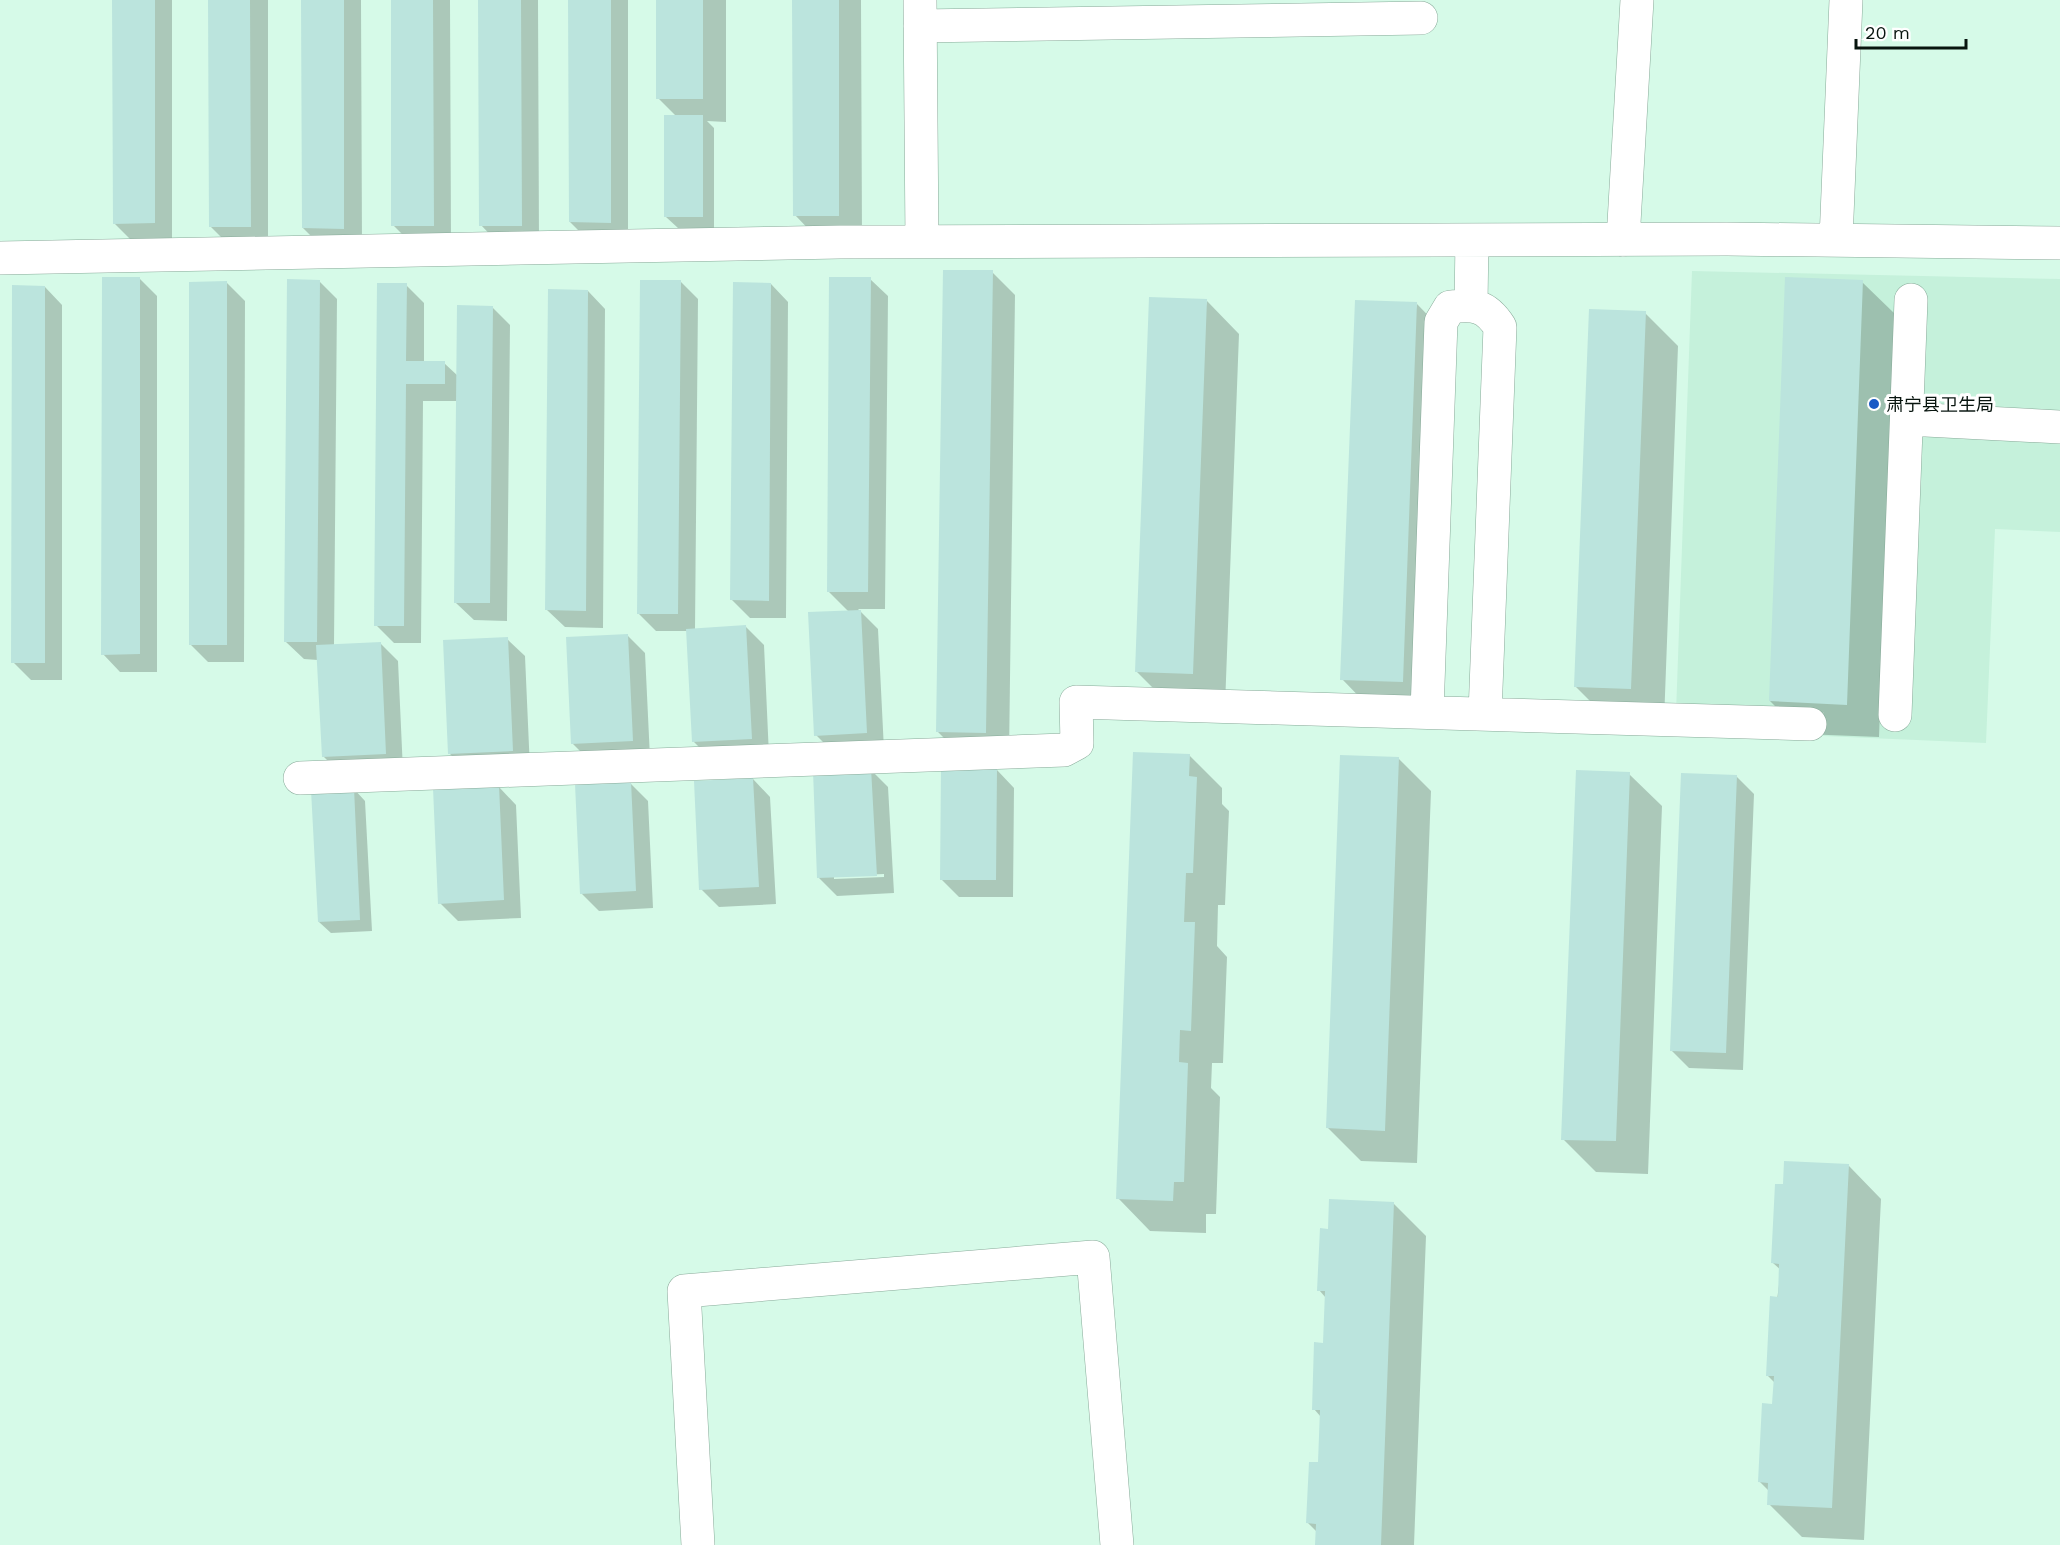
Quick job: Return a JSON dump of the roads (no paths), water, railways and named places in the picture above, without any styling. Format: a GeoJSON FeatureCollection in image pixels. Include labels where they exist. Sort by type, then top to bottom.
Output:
{"type":"FeatureCollection","features":[{"type":"Feature","properties":{"kind":"street"},"geometry":{"type":"LineString","coordinates":[[1623,240],[1637,0]]}},
{"type":"Feature","properties":{"kind":"street"},"geometry":{"type":"LineString","coordinates":[[1836,240],[1846,0]]}},
{"type":"Feature","properties":{"kind":"street"},"geometry":{"type":"LineString","coordinates":[[922,242],[920,13],[1421,18]]}},
{"type":"Feature","properties":{"kind":"street"},"geometry":{"type":"LineString","coordinates":[[1471,304],[1472,240]]}},
{"type":"Feature","properties":{"kind":"street"},"geometry":{"type":"LineString","coordinates":[[0,258],[922,242],[1836,240],[2060,243]]}},
{"type":"Feature","properties":{"kind":"street"},"geometry":{"type":"LineString","coordinates":[[1895,715],[1911,300]]}},
{"type":"Feature","properties":{"kind":"street"},"geometry":{"type":"LineString","coordinates":[[1427,712],[1442,322],[1450,307],[1471,304],[1494,318],[1500,327],[1485,714]]}},
{"type":"Feature","properties":{"kind":"street"},"geometry":{"type":"LineString","coordinates":[[1907,419],[2060,427]]}},
{"type":"Feature","properties":{"kind":"street"},"geometry":{"type":"LineString","coordinates":[[300,778],[1064,750],[1077,743],[1076,702],[1810,724]]}},
{"type":"Feature","properties":{"kind":"street"},"geometry":{"type":"LineString","coordinates":[[698,1545],[684,1292],[1093,1257],[1117,1545]]}},
{"type":"Feature","properties":{"kind":"place","name":"肃宁县卫生局"},"geometry":{"type":"Point","coordinates":[1874,404]}}]}
